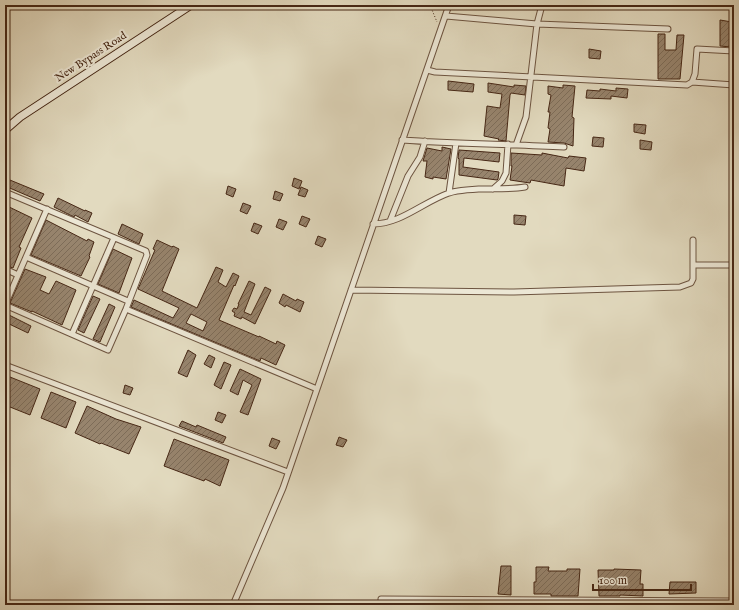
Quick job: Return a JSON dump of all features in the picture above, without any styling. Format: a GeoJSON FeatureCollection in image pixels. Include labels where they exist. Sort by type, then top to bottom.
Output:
{"type":"FeatureCollection","features":[{"type":"Feature","properties":{"kind":"main road","name":"New Bypass Road"},"geometry":{"type":"LineString","coordinates":[[5,130],[20,116],[191,5]]}},
{"type":"Feature","properties":{"kind":"street"},"geometry":{"type":"LineString","coordinates":[[233,605],[283,488],[449,5]]}},
{"type":"Feature","properties":{"kind":"street"},"geometry":{"type":"LineString","coordinates":[[516,145],[526,117],[537,24],[542,5]]}},
{"type":"Feature","properties":{"kind":"street"},"geometry":{"type":"LineString","coordinates":[[446,16],[537,24],[668,29]]}},
{"type":"Feature","properties":{"kind":"street"},"geometry":{"type":"LineString","coordinates":[[692,82],[695,74],[697,49],[734,51]]}},
{"type":"Feature","properties":{"kind":"street"},"geometry":{"type":"LineString","coordinates":[[427,70],[435,72],[687,85],[692,82],[734,84]]}},
{"type":"Feature","properties":{"kind":"street"},"geometry":{"type":"LineString","coordinates":[[402,140],[564,147]]}},
{"type":"Feature","properties":{"kind":"street"},"geometry":{"type":"LineString","coordinates":[[390,221],[408,176],[420,157],[425,142]]}},
{"type":"Feature","properties":{"kind":"street"},"geometry":{"type":"LineString","coordinates":[[449,193],[456,143]]}},
{"type":"Feature","properties":{"kind":"street"},"geometry":{"type":"LineString","coordinates":[[493,189],[502,181],[506,174],[508,144]]}},
{"type":"Feature","properties":{"kind":"street"},"geometry":{"type":"LineString","coordinates":[[373,224],[380,224],[406,215],[449,193],[463,190],[526,187]]}},
{"type":"Feature","properties":{"kind":"street"},"geometry":{"type":"LineString","coordinates":[[5,192],[46,209],[114,238],[147,253],[126,309],[108,350],[5,305],[46,209]]}},
{"type":"Feature","properties":{"kind":"street"},"geometry":{"type":"LineString","coordinates":[[72,334],[114,238]]}},
{"type":"Feature","properties":{"kind":"street"},"geometry":{"type":"LineString","coordinates":[[351,290],[514,292],[680,287],[691,283],[693,279],[693,240]]}},
{"type":"Feature","properties":{"kind":"street"},"geometry":{"type":"LineString","coordinates":[[26,257],[128,301]]}},
{"type":"Feature","properties":{"kind":"street"},"geometry":{"type":"LineString","coordinates":[[693,265],[734,265]]}},
{"type":"Feature","properties":{"kind":"street"},"geometry":{"type":"LineString","coordinates":[[5,270],[18,275]]}},
{"type":"Feature","properties":{"kind":"street"},"geometry":{"type":"LineString","coordinates":[[126,309],[317,388]]}},
{"type":"Feature","properties":{"kind":"street"},"geometry":{"type":"LineString","coordinates":[[5,365],[288,472]]}},
{"type":"Feature","properties":{"kind":"street"},"geometry":{"type":"LineString","coordinates":[[381,605],[381,599],[663,603],[734,601]]}},
{"type":"Feature","properties":{"kind":"path"},"geometry":{"type":"LineString","coordinates":[[430,5],[441,29]]}},
{"type":"Feature","properties":{"kind":"building"},"geometry":{"type":"Polygon","coordinates":[[[720,20],[732,22],[730,38],[732,38],[731,47],[720,46],[720,20]]]}},
{"type":"Feature","properties":{"kind":"building"},"geometry":{"type":"Polygon","coordinates":[[[658,34],[665,34],[665,50],[676,50],[677,35],[684,35],[680,79],[658,79],[658,34]]]}},
{"type":"Feature","properties":{"kind":"building"},"geometry":{"type":"Polygon","coordinates":[[[589,49],[601,51],[600,59],[589,58],[589,49]]]}},
{"type":"Feature","properties":{"kind":"building"},"geometry":{"type":"Polygon","coordinates":[[[448,81],[474,84],[473,92],[448,90],[448,81]]]}},
{"type":"Feature","properties":{"kind":"building"},"geometry":{"type":"Polygon","coordinates":[[[488,83],[514,87],[514,85],[526,86],[525,95],[511,93],[510,95],[506,141],[484,136],[487,106],[500,108],[502,94],[488,92],[488,83]]]}},
{"type":"Feature","properties":{"kind":"building"},"geometry":{"type":"Polygon","coordinates":[[[563,85],[575,86],[572,117],[574,118],[573,146],[564,143],[548,142],[550,112],[548,112],[551,95],[548,94],[548,86],[563,88],[563,85]]]}},
{"type":"Feature","properties":{"kind":"building"},"geometry":{"type":"Polygon","coordinates":[[[616,88],[628,89],[627,98],[611,96],[611,99],[586,98],[587,90],[600,91],[600,89],[616,91],[616,88]]]}},
{"type":"Feature","properties":{"kind":"building"},"geometry":{"type":"Polygon","coordinates":[[[634,124],[646,125],[645,134],[634,132],[634,124]]]}},
{"type":"Feature","properties":{"kind":"building"},"geometry":{"type":"Polygon","coordinates":[[[593,137],[604,138],[603,147],[592,146],[593,137]]]}},
{"type":"Feature","properties":{"kind":"building"},"geometry":{"type":"Polygon","coordinates":[[[640,140],[652,142],[651,150],[640,149],[640,140]]]}},
{"type":"Feature","properties":{"kind":"building"},"geometry":{"type":"Polygon","coordinates":[[[442,147],[451,149],[446,179],[433,177],[433,179],[425,177],[427,161],[423,161],[427,148],[442,151],[442,147]]]}},
{"type":"Feature","properties":{"kind":"building"},"geometry":{"type":"Polygon","coordinates":[[[459,150],[500,153],[499,162],[464,158],[463,167],[499,172],[498,179],[459,175],[459,150]]]}},
{"type":"Feature","properties":{"kind":"building"},"geometry":{"type":"Polygon","coordinates":[[[511,153],[542,155],[542,153],[568,158],[569,156],[586,158],[584,171],[566,168],[564,186],[531,180],[530,183],[510,180],[512,166],[511,153]]]}},
{"type":"Feature","properties":{"kind":"building"},"geometry":{"type":"Polygon","coordinates":[[[5,178],[44,194],[40,201],[5,186],[5,178]]]}},
{"type":"Feature","properties":{"kind":"building"},"geometry":{"type":"Polygon","coordinates":[[[294,178],[302,181],[299,189],[292,186],[294,178]]]}},
{"type":"Feature","properties":{"kind":"building"},"geometry":{"type":"Polygon","coordinates":[[[228,186],[236,189],[233,197],[226,194],[228,186]]]}},
{"type":"Feature","properties":{"kind":"building"},"geometry":{"type":"Polygon","coordinates":[[[301,187],[308,190],[305,197],[298,195],[301,187]]]}},
{"type":"Feature","properties":{"kind":"building"},"geometry":{"type":"Polygon","coordinates":[[[275,191],[283,194],[280,201],[273,199],[275,191]]]}},
{"type":"Feature","properties":{"kind":"building"},"geometry":{"type":"Polygon","coordinates":[[[58,198],[92,213],[88,222],[54,207],[58,198]]]}},
{"type":"Feature","properties":{"kind":"building"},"geometry":{"type":"Polygon","coordinates":[[[243,203],[251,206],[247,214],[240,211],[243,203]]]}},
{"type":"Feature","properties":{"kind":"building"},"geometry":{"type":"Polygon","coordinates":[[[5,205],[32,218],[19,247],[21,248],[13,268],[5,265],[5,205]]]}},
{"type":"Feature","properties":{"kind":"building"},"geometry":{"type":"Polygon","coordinates":[[[514,215],[526,216],[525,225],[514,224],[514,215]]]}},
{"type":"Feature","properties":{"kind":"building"},"geometry":{"type":"Polygon","coordinates":[[[302,216],[310,219],[306,227],[299,224],[302,216]]]}},
{"type":"Feature","properties":{"kind":"building"},"geometry":{"type":"Polygon","coordinates":[[[279,219],[287,222],[283,230],[276,227],[279,219]]]}},
{"type":"Feature","properties":{"kind":"building"},"geometry":{"type":"Polygon","coordinates":[[[46,220],[87,241],[88,239],[94,242],[89,256],[90,257],[81,276],[31,255],[46,220]]]}},
{"type":"Feature","properties":{"kind":"building"},"geometry":{"type":"Polygon","coordinates":[[[254,223],[262,226],[258,234],[251,231],[254,223]]]}},
{"type":"Feature","properties":{"kind":"building"},"geometry":{"type":"Polygon","coordinates":[[[122,224],[143,234],[139,244],[118,234],[122,224]]]}},
{"type":"Feature","properties":{"kind":"building"},"geometry":{"type":"Polygon","coordinates":[[[318,236],[326,239],[322,247],[315,244],[318,236]]]}},
{"type":"Feature","properties":{"kind":"building"},"geometry":{"type":"Polygon","coordinates":[[[157,240],[179,249],[162,291],[197,308],[216,267],[223,270],[218,282],[226,287],[233,273],[239,276],[219,320],[276,344],[277,341],[285,345],[276,365],[261,358],[260,361],[131,307],[134,300],[173,318],[179,308],[138,289],[155,250],[153,249],[157,240]],[[191,314],[186,323],[203,331],[207,322],[191,314]]]}},
{"type":"Feature","properties":{"kind":"building"},"geometry":{"type":"Polygon","coordinates":[[[113,249],[132,258],[119,293],[98,284],[113,249]]]}},
{"type":"Feature","properties":{"kind":"building"},"geometry":{"type":"Polygon","coordinates":[[[25,269],[46,277],[40,290],[49,294],[56,281],[76,290],[62,325],[32,311],[10,303],[25,269]]]}},
{"type":"Feature","properties":{"kind":"building"},"geometry":{"type":"Polygon","coordinates":[[[249,281],[255,284],[244,312],[251,315],[265,287],[271,290],[255,324],[242,317],[241,319],[234,316],[235,313],[232,311],[234,308],[237,309],[249,281]]]}},
{"type":"Feature","properties":{"kind":"building"},"geometry":{"type":"Polygon","coordinates":[[[283,294],[296,301],[297,299],[304,302],[300,312],[286,305],[285,307],[279,303],[283,294]]]}},
{"type":"Feature","properties":{"kind":"building"},"geometry":{"type":"Polygon","coordinates":[[[93,296],[100,299],[84,333],[78,330],[93,296]]]}},
{"type":"Feature","properties":{"kind":"building"},"geometry":{"type":"Polygon","coordinates":[[[109,304],[115,307],[100,342],[93,339],[109,304]]]}},
{"type":"Feature","properties":{"kind":"building"},"geometry":{"type":"Polygon","coordinates":[[[5,313],[31,326],[28,333],[5,322],[5,313]]]}},
{"type":"Feature","properties":{"kind":"building"},"geometry":{"type":"Polygon","coordinates":[[[188,350],[196,355],[187,377],[178,373],[188,350]]]}},
{"type":"Feature","properties":{"kind":"building"},"geometry":{"type":"Polygon","coordinates":[[[209,355],[215,358],[211,368],[204,364],[209,355]]]}},
{"type":"Feature","properties":{"kind":"building"},"geometry":{"type":"Polygon","coordinates":[[[224,362],[231,365],[221,389],[214,385],[224,362]]]}},
{"type":"Feature","properties":{"kind":"building"},"geometry":{"type":"Polygon","coordinates":[[[240,369],[261,379],[248,415],[240,412],[252,385],[243,380],[238,395],[230,391],[240,369]]]}},
{"type":"Feature","properties":{"kind":"building"},"geometry":{"type":"Polygon","coordinates":[[[5,375],[40,389],[30,415],[5,405],[5,375]]]}},
{"type":"Feature","properties":{"kind":"building"},"geometry":{"type":"Polygon","coordinates":[[[125,385],[133,388],[130,395],[123,393],[125,385]]]}},
{"type":"Feature","properties":{"kind":"building"},"geometry":{"type":"Polygon","coordinates":[[[51,392],[76,402],[66,428],[41,418],[51,392]]]}},
{"type":"Feature","properties":{"kind":"building"},"geometry":{"type":"Polygon","coordinates":[[[87,406],[116,419],[141,427],[129,454],[75,433],[87,406]]]}},
{"type":"Feature","properties":{"kind":"building"},"geometry":{"type":"Polygon","coordinates":[[[218,412],[226,415],[222,423],[215,420],[218,412]]]}},
{"type":"Feature","properties":{"kind":"building"},"geometry":{"type":"Polygon","coordinates":[[[182,421],[196,427],[197,425],[226,437],[223,443],[179,426],[182,421]]]}},
{"type":"Feature","properties":{"kind":"building"},"geometry":{"type":"Polygon","coordinates":[[[339,437],[347,440],[343,447],[336,445],[339,437]]]}},
{"type":"Feature","properties":{"kind":"building"},"geometry":{"type":"Polygon","coordinates":[[[272,438],[280,441],[276,449],[269,446],[272,438]]]}},
{"type":"Feature","properties":{"kind":"building"},"geometry":{"type":"Polygon","coordinates":[[[174,439],[229,460],[220,486],[205,479],[204,481],[164,466],[174,439]]]}},
{"type":"Feature","properties":{"kind":"building"},"geometry":{"type":"Polygon","coordinates":[[[501,566],[511,566],[511,595],[498,594],[501,566]]]}},
{"type":"Feature","properties":{"kind":"building"},"geometry":{"type":"Polygon","coordinates":[[[536,567],[549,567],[548,571],[580,569],[578,596],[551,596],[551,594],[534,594],[536,567]]]}},
{"type":"Feature","properties":{"kind":"building"},"geometry":{"type":"Polygon","coordinates":[[[598,570],[641,570],[640,584],[643,584],[643,596],[599,596],[598,570]]]}},
{"type":"Feature","properties":{"kind":"building"},"geometry":{"type":"Polygon","coordinates":[[[670,582],[696,582],[696,593],[669,594],[670,582]]]}}]}
